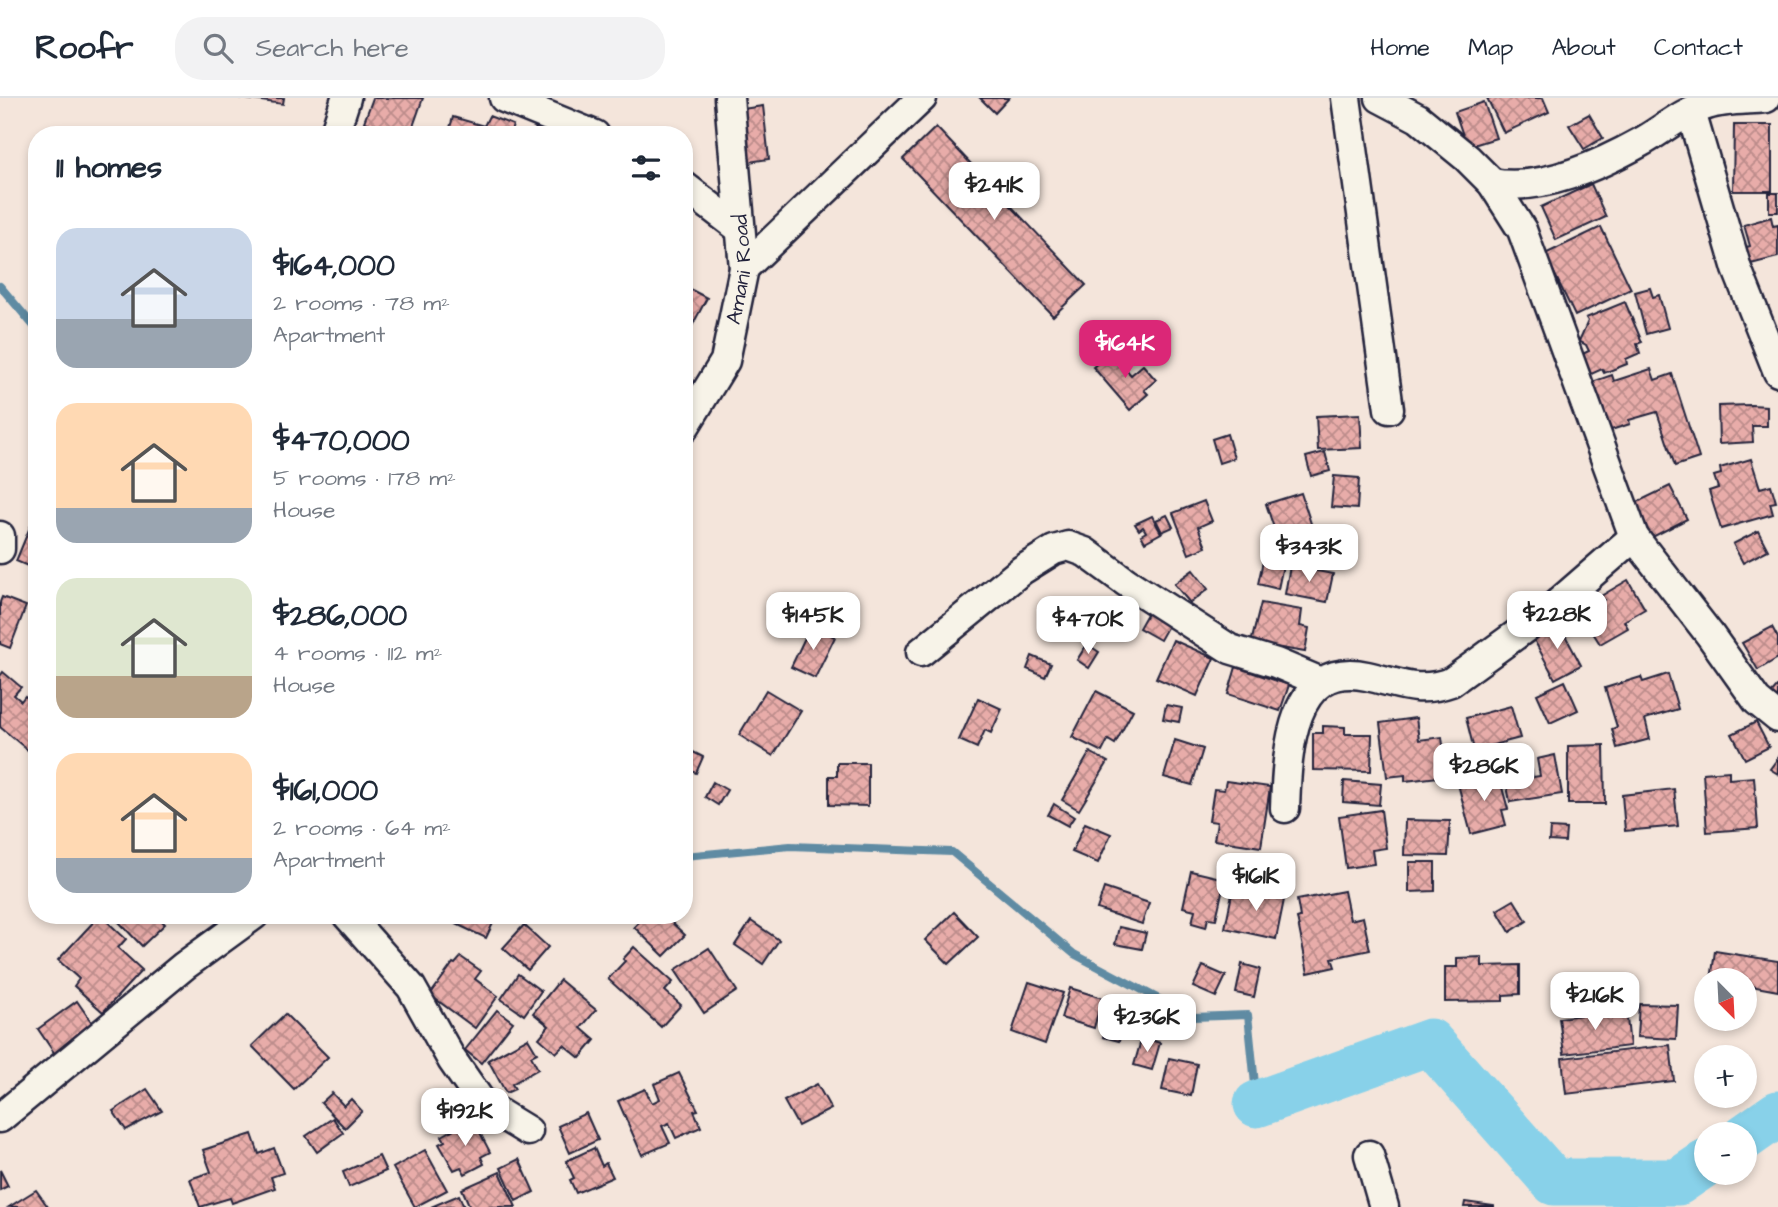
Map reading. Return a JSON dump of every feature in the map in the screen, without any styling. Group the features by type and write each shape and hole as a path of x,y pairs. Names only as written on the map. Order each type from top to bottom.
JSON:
{"street":[{"path":"337,126 346,98"},
{"path":"504,98 573,126"},
{"name":"Amani Road","path":"693,413 725,361 744,268 729,98"},
{"path":"744,268 922,98"},
{"path":"1346,98 1389,409"},
{"path":"1380,98 1418,118 1492,183 1522,230 1634,537 1757,701 1778,718"},
{"path":"1492,183 1510,186 1545,181 1591,166 1642,142 1680,109 1766,98"},
{"path":"1680,109 1737,269 1778,372"},
{"path":"693,193 740,229"},
{"path":"0,536 0,550"},
{"path":"1285,808 1287,760 1293,724 1307,696 1321,682 1340,675 1364,675 1409,687 1432,689 1451,682 1550,610 1634,537"},
{"path":"921,652 1022,570 1054,550 1068,546 1085,552 1126,582 1230,649 1276,663 1321,682"},
{"path":"2,1109 242,924"},
{"path":"355,924 411,987 452,1060 482,1104 528,1130"},
{"path":"1368,1155 1384,1207"}],"building":[{"path":"239,98 284,98 283,104"},
{"path":"373,98 423,98 413,126 376,126 364,122"},
{"path":"980,98 1009,98 995,113"},
{"path":"1487,98 1543,98 1549,112 1504,133"},
{"path":"1484,102 1496,138 1467,147 1455,112"},
{"path":"763,106 769,159 735,164 729,111"},
{"path":"1589,114 1603,138 1584,149 1569,125"},
{"path":"489,116 513,125 513,126 484,126"},
{"path":"453,117 484,126 450,126"},
{"path":"1734,125 1772,125 1772,191 1733,191"},
{"path":"936,127 1086,285 1053,316 903,159"},
{"path":"1591,184 1606,217 1556,240 1541,207"},
{"path":"1769,193 1778,193 1778,212 1769,212"},
{"path":"1771,217 1773,226 1778,225 1778,257 1747,265 1743,248 1750,246 1744,225"},
{"path":"1601,227 1631,289 1575,316 1545,254"},
{"path":"1650,288 1653,297 1659,295 1668,328 1646,334 1635,292"},
{"path":"693,291 707,298 693,324"},
{"path":"1625,302 1642,342 1637,344 1640,353 1626,359 1627,364 1604,373 1602,369 1589,375 1580,355 1589,351 1586,345 1579,341 1588,321 1586,318"},
{"path":"1111,352 1131,375 1143,365 1156,380 1144,390 1148,394 1130,410 1093,367"},
{"path":"1651,369 1655,380 1672,374 1699,458 1675,466 1657,412 1629,420 1630,424 1608,431 1592,382 1612,375 1614,381"},
{"path":"1718,406 1767,406 1767,426 1752,426 1753,442 1719,444"},
{"path":"1360,414 1362,448 1318,450 1316,416"},
{"path":"1227,434 1234,458 1219,463 1212,439"},
{"path":"1325,452 1330,471 1311,476 1306,457"},
{"path":"1751,459 1760,488 1771,485 1776,502 1770,503 1773,514 1721,529 1709,491 1718,488 1714,476 1721,474 1720,468"},
{"path":"1334,476 1359,478 1357,509 1331,507"},
{"path":"1670,486 1687,519 1645,541 1627,507"},
{"path":"1301,493 1317,542 1270,558 1263,535 1275,531 1266,504"},
{"path":"1204,501 1212,521 1198,527 1206,547 1189,554 1173,513"},
{"path":"1167,515 1173,527 1162,532 1156,520"},
{"path":"1152,516 1161,533 1145,542 1141,535 1146,532 1143,527 1139,530 1135,524"},
{"path":"1758,531 1768,550 1743,563 1733,544"},
{"path":"28,532 28,566 16,561"},
{"path":"1263,561 1283,565 1278,589 1258,584"},
{"path":"1290,566 1333,574 1327,602 1285,594"},
{"path":"1193,570 1208,589 1190,603 1174,584"},
{"path":"1628,580 1645,609 1624,621 1628,628 1600,644 1588,625 1582,629 1572,611 1590,601 1593,607 1604,600 1601,596"},
{"path":"2,597 26,606 10,648 0,644"},
{"path":"1261,603 1302,610 1300,626 1309,628 1305,652 1251,643"},
{"path":"1148,612 1169,624 1160,640 1139,628"},
{"path":"1559,624 1581,665 1555,679 1533,638"},
{"path":"811,625 835,637 815,678 791,667"},
{"path":"1772,627 1778,638 1778,658 1758,670 1742,643"},
{"path":"1173,640 1214,658 1197,696 1156,678"},
{"path":"1087,644 1099,652 1089,668 1077,660"},
{"path":"1032,656 1051,664 1045,677 1027,669"},
{"path":"1236,667 1289,685 1280,711 1228,694"},
{"path":"3,672 21,687 14,695 21,701 25,696 28,698 28,750 0,727 0,676"},
{"path":"1668,674 1678,709 1645,719 1650,739 1617,748 1612,729 1617,727 1605,688 1641,677 1643,682"},
{"path":"1565,681 1578,710 1550,723 1537,694"},
{"path":"1778,686 1778,703 1770,695"},
{"path":"766,690 801,711 773,756 739,735"},
{"path":"1096,691 1133,710 1115,744 1108,740 1102,752 1072,737"},
{"path":"978,698 1002,709 991,733 985,730 977,748 959,740"},
{"path":"1166,705 1182,708 1179,722 1163,719"},
{"path":"1511,706 1520,738 1474,750 1466,718"},
{"path":"1416,718 1419,740 1442,737 1447,776 1405,781 1405,775 1387,777 1380,723"},
{"path":"1756,722 1769,747 1745,759 1732,734"},
{"path":"1323,726 1345,727 1345,734 1372,734 1371,771 1313,770 1313,733 1323,733"},
{"path":"1175,740 1203,749 1192,785 1164,777"},
{"path":"1604,745 1605,804 1568,804 1568,746"},
{"path":"693,752 703,757 696,773 693,772"},
{"path":"1090,752 1108,762 1079,810 1062,800"},
{"path":"1555,755 1562,794 1510,802 1505,775 1532,770 1533,777 1540,776 1537,759"},
{"path":"1778,758 1778,774 1770,769"},
{"path":"837,763 868,763 868,806 829,805 829,776 837,776"},
{"path":"1729,771 1729,779 1754,777 1758,828 1707,832 1703,773"},
{"path":"1498,773 1508,809 1502,810 1506,825 1471,834 1458,784"},
{"path":"1226,781 1270,787 1261,847 1214,840 1217,822 1209,821 1214,789 1224,790"},
{"path":"1344,781 1381,784 1379,805 1343,802"},
{"path":"713,782 727,790 718,805 705,797"},
{"path":"1674,789 1678,826 1625,831 1622,795"},
{"path":"1054,804 1074,817 1068,826 1048,815"},
{"path":"1381,810 1386,848 1372,850 1374,864 1346,868 1339,816"},
{"path":"1405,820 1450,821 1448,856 1404,855"},
{"path":"1085,823 1111,834 1098,863 1072,852"},
{"path":"1550,828 1566,829 1565,842 1549,841"},
{"path":"1409,862 1435,862 1435,891 1409,892"},
{"path":"1191,871 1225,879 1216,919 1208,918 1206,927 1192,923 1195,910 1183,907"},
{"path":"1104,888 1149,903 1142,924 1097,909"},
{"path":"1233,889 1257,894 1259,889 1285,895 1276,939 1225,928"},
{"path":"1344,891 1350,920 1363,917 1370,950 1332,958 1335,967 1308,973 1297,918 1300,917 1297,900"},
{"path":"1514,900 1527,921 1510,932 1497,910"},
{"path":"954,912 978,937 949,964 925,940"},
{"path":"751,921 779,940 763,964 735,945"},
{"path":"92,924 110,924 126,939 118,948 142,970 103,1012 74,986 79,979 58,960"},
{"path":"121,924 165,924 142,946"},
{"path":"456,924 493,924 486,938"},
{"path":"637,924 673,924 685,935 664,956 634,927"},
{"path":"524,925 548,947 528,970 503,948"},
{"path":"1119,927 1146,933 1142,949 1115,944"},
{"path":"634,947 673,982 665,991 681,1005 661,1027 608,979"},
{"path":"709,948 737,991 704,1013 675,970"},
{"path":"1715,951 1778,961 1778,991 1757,987 1757,968 1713,968"},
{"path":"461,957 481,971 475,979 498,996 475,1028 430,995 453,963"},
{"path":"1482,957 1482,966 1520,965 1520,994 1503,995 1503,1001 1445,1002 1445,967 1457,967 1457,958"},
{"path":"1242,964 1260,969 1254,997 1236,993"},
{"path":"1203,966 1226,976 1216,997 1193,987"},
{"path":"518,974 541,991 524,1015 501,999"},
{"path":"560,980 596,1010 581,1028 595,1040 580,1058 564,1045 556,1053 539,1038 549,1026 533,1013"},
{"path":"1029,982 1063,993 1045,1044 1012,1032"},
{"path":"1070,988 1102,998 1094,1028 1061,1018"},
{"path":"77,1001 97,1030 57,1057 38,1029"},
{"path":"1639,1004 1678,1005 1676,1039 1637,1037"},
{"path":"1626,1009 1630,1046 1564,1054 1559,1018"},
{"path":"497,1010 513,1022 481,1063 465,1050"},
{"path":"1109,1012 1126,1016 1119,1041 1103,1037"},
{"path":"285,1014 328,1057 294,1089 252,1046"},
{"path":"1142,1037 1160,1043 1152,1070 1134,1065"},
{"path":"528,1038 537,1053 531,1056 538,1069 512,1084 515,1089 506,1093 488,1060"},
{"path":"1670,1045 1674,1081 1566,1094 1562,1058"},
{"path":"1169,1058 1197,1064 1191,1096 1162,1090"},
{"path":"679,1073 698,1110 694,1111 701,1127 676,1138 669,1123 662,1126 670,1143 642,1155 618,1101 645,1089 652,1103 660,1099 654,1084"},
{"path":"817,1084 831,1109 798,1126 784,1101"},
{"path":"147,1089 162,1111 126,1130 113,1111"},
{"path":"332,1093 344,1106 351,1099 362,1111 345,1128 321,1103"},
{"path":"586,1113 598,1140 570,1153 558,1126"},
{"path":"333,1118 343,1133 317,1152 306,1136"},
{"path":"461,1125 465,1131 476,1125 490,1152 481,1157 484,1164 465,1174 461,1167 454,1170 439,1144 445,1141 442,1136"},
{"path":"252,1134 259,1154 274,1148 283,1173 271,1177 275,1188 232,1203 230,1198 200,1207 190,1179 211,1172 203,1150"},
{"path":"594,1148 602,1166 606,1163 613,1177 576,1193 570,1180 574,1178 566,1161"},
{"path":"425,1150 447,1190 415,1207 393,1168"},
{"path":"379,1156 386,1171 349,1187 343,1172"},
{"path":"519,1159 534,1192 516,1201 501,1168"},
{"path":"0,1170 8,1186 0,1190"},
{"path":"500,1172 516,1207 470,1207 462,1189"},
{"path":"36,1190 48,1207 9,1207"},
{"path":"459,1195 464,1207 431,1207"},
{"path":"1465,1202 1494,1206 1494,1207 1464,1207"}],"waterway":[{"path":"0,286 28,319"},
{"path":"693,855 790,846 952,852 1074,954 1193,1017 1248,1015 1257,1104"},
{"path":"1257,1104 1430,1042 1554,1182 1678,1182 1694,1171"},
{"path":"1757,1129 1778,1114"}]}
